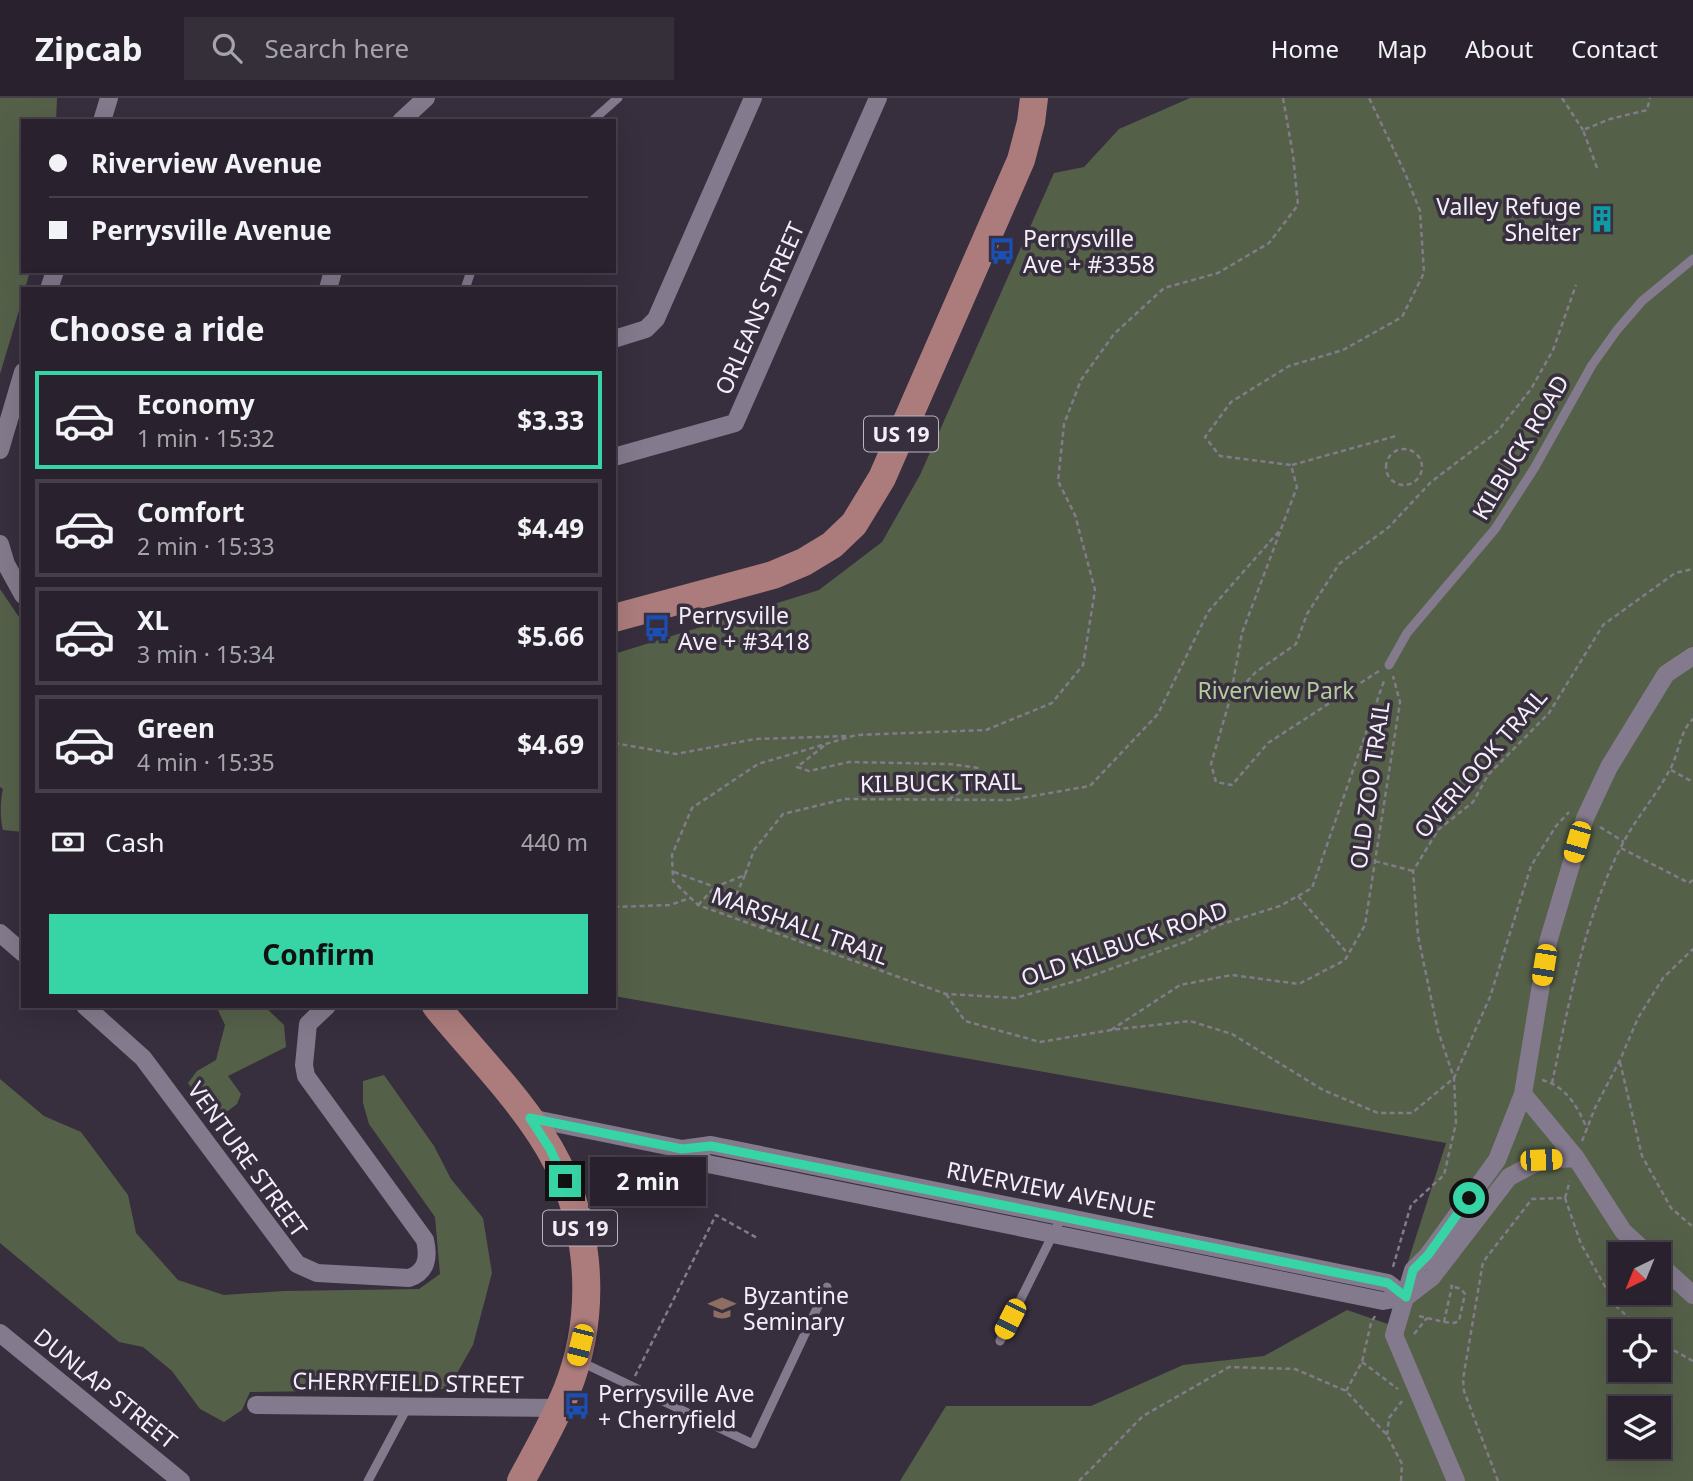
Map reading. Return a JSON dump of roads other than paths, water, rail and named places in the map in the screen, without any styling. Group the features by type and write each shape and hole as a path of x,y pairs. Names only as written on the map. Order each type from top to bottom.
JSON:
{"main road":[{"name":"US 19","path":"616,617 789,569 832,545 854,524 881,478 1021,160 1034,98"},
{"name":"US 19","path":"438,1008 530,1118 550,1149 565,1181 582,1240 586,1303 577,1359 559,1408 521,1481"}],"street":[{"path":"103,119 109,98"},
{"path":"403,119 426,98"},
{"path":"616,338 646,329 656,319 753,98"},
{"name":"ORLEANS STREET","path":"616,456 734,423 878,98"},
{"path":"0,450 21,379"},
{"path":"0,544 6,564 21,592"},
{"path":"1455,1481 1394,1335 1413,1270 1428,1255 1497,1160 1524,1088 1548,942 1579,812 1666,674 1693,656"},
{"path":"0,933 21,951"},
{"name":"VENTURE STREET","path":"87,1008 143,1058 297,1264 317,1273 409,1278 425,1266 425,1240 304,1071 308,1024 325,1008"},
{"path":"1524,1088 1574,1166 1623,1231 1634,1242"},
{"name":"RIVERVIEW AVENUE","path":"530,1118 682,1149 711,1146 1388,1283 1404,1304"},
{"name":"RIVERVIEW AVENUE","path":"682,1149 708,1164 1404,1304"},
{"name":"RIVERVIEW AVENUE","path":"1404,1304 1426,1281 1509,1177 1541,1160 1574,1166"},
{"path":"1671,1275 1693,1295"},
{"name":"DUNLAP STREET","path":"0,1333 181,1481"},
{"name":"CHERRYFIELD STREET","path":"256,1405 559,1408"}],"lane":[{"path":"594,119 618,98"},
{"name":"KILBUCK ROAD","path":"1389,665 1407,633 1496,529 1535,467 1592,365 1617,330 1642,301 1693,259"},
{"path":"1000,1341 1062,1216"},
{"path":"577,1359 753,1444 827,1287"},
{"path":"368,1481 408,1406"}],"place":[{"name":"Valley Refuge Shelter","path":"1602,219"},
{"name":"Perrysville Ave + #3358","path":"1002,251"},
{"name":"Perrysville Ave + #3418","path":"657,628"},
{"name":"Byzantine Seminary","path":"722,1308"},
{"name":"Perrysville Ave + Cherryfield","path":"577,1406"}],"park label":[{"name":"Riverview Park","path":"1276,690"}]}
